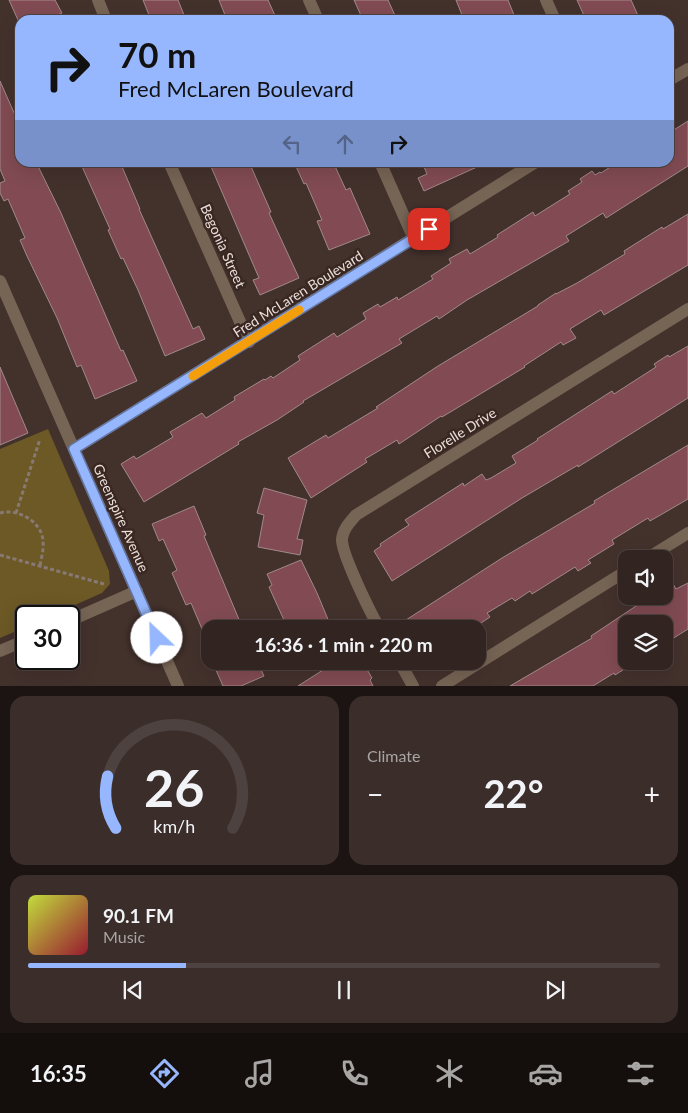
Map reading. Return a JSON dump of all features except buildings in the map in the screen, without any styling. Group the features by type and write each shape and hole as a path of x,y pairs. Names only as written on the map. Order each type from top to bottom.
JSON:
{"street":[{"path":"98,0 104,15"},
{"path":"309,0 316,15"},
{"path":"546,0 553,15"},
{"path":"674,77 688,68"},
{"name":"Begonia Street","path":"172,167 249,342"},
{"path":"382,167 414,239"},
{"name":"Fred McLaren Boulevard","path":"74,449 528,167"},
{"name":"Greenspire Avenue","path":"0,280 178,686"},
{"name":"Florelle Drive","path":"374,620 344,552 342,539 346,526 356,515 688,309"},
{"path":"661,550 688,533"},
{"path":"442,686 618,576"},
{"path":"80,616 137,591"},
{"path":"0,651 15,645"},
{"path":"404,670 413,686"}],"path":[{"path":"16,513 40,439"},
{"path":"0,513 8,511 22,515 39,527 44,541 40,566"},
{"path":"0,555 104,584"}],"shaded area":[{"path":"48,429 109,571 110,584 102,593 75,605 15,605 15,632 0,638 0,449"}],"slow traffic":[{"path":"193,376 299,310"}],"route":[{"path":"157,638 74,449 429,229"}]}
